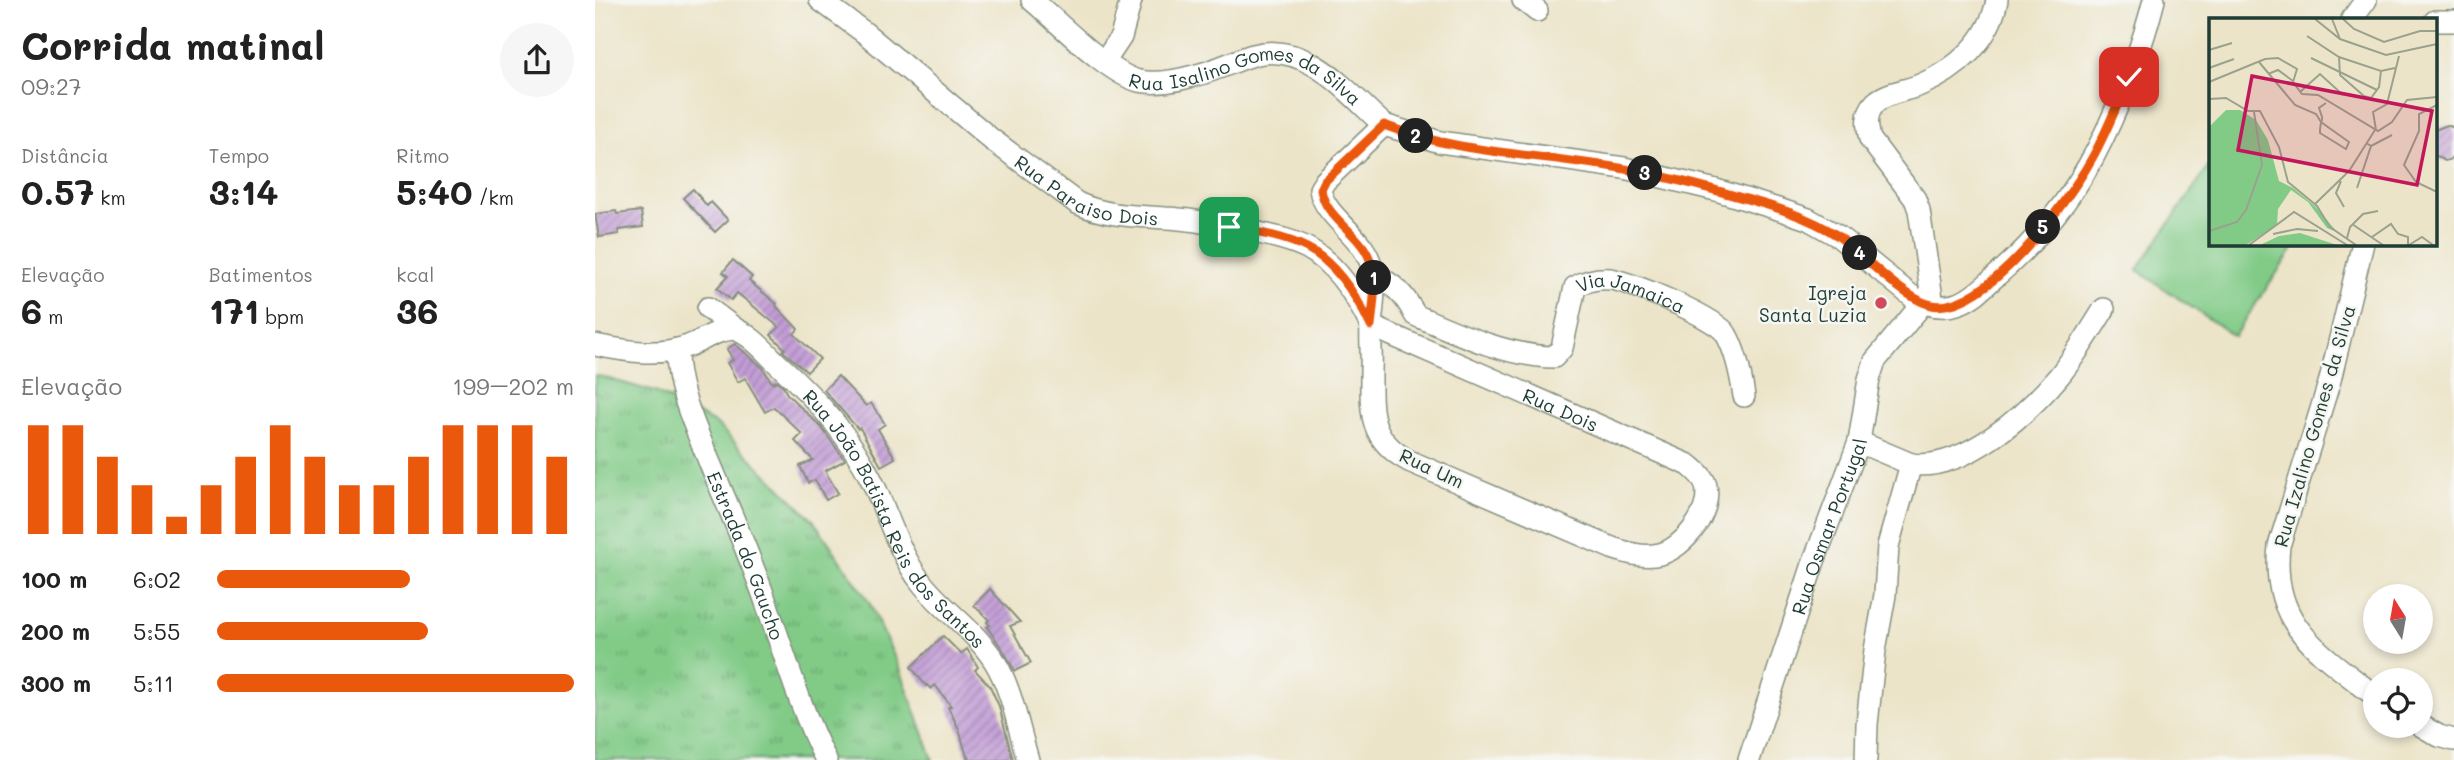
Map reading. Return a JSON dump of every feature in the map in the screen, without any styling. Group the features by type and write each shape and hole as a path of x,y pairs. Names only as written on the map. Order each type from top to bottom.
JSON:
{"street":[{"name":"Rua Paraiso Dois","path":"820,0 865,33 991,139 1077,203 1123,216 1189,220 1299,244 1315,253 1338,274 1361,306 1371,326"},
{"name":"Rua Isalino Gomes da Silva","path":"1032,0 1128,77 1151,82 1200,74 1253,55 1287,53 1320,69 1384,125 1440,142 1624,168 1760,203 1825,228 1902,289 1928,304"},
{"path":"1105,61 1121,37 1132,0"},
{"path":"1997,0 1990,25 1966,55 1920,85 1878,100 1869,113 1870,139 1906,186 1919,210 1928,304 1942,306 1960,303 1981,290 2006,268 2066,201 2101,141 2129,77 2154,0"},
{"name":"Rua Um","path":"1384,125 1325,181 1321,189 1324,202 1366,251 1374,275 1371,414 1381,437 1399,455 1623,552 1652,555 1668,551 1686,538 1696,525"},
{"name":"Rua Izalino Gomes da Silva","path":"2363,686 2327,658 2292,621 2280,593 2277,565 2279,546 2330,380 2364,245"},
{"name":"Via Jamaica","path":"1374,275 1393,284 1409,302 1415,315 1496,347 1535,357 1554,357 1562,348 1575,287 1589,279 1629,283 1700,315 1726,332 1742,378 1744,396"},
{"name":"Rua Osmar Portugal","path":"1749,760 1814,561 1859,442 1869,379 1875,361 1928,304"},
{"name":"Rua João Batista Reis dos Santos","path":"708,308 752,340 808,392 856,454 899,543 922,583 994,659 1000,670 1028,760"},
{"path":"1859,442 1911,464 1932,465 1954,458 1995,434 2043,394 2060,375 2104,309"},
{"name":"Rua Dois","path":"1371,326 1689,465 1699,474 1706,488 1706,499 1696,525"},
{"path":"595,345 640,352 677,349 719,331 737,330"},
{"name":"Estrada do Gaucho","path":"677,349 676,365 698,434 755,572 798,697 825,760"},
{"path":"1866,760 1868,711 1885,594 1888,546 1911,464"},
{"path":"2433,733 2454,740"}],"green space":[{"path":"2209,166 2209,245 2296,245 2234,336 2137,270"},
{"path":"595,375 655,392 715,423 814,521 869,602 900,669 933,760 595,760"}],"building":[{"path":"2447,125 2454,128 2454,158 2445,161 2437,156 2437,129"},
{"path":"693,189 707,206 711,202 728,220 715,232 683,198"},
{"path":"616,211 617,214 641,211 643,227 619,230 619,234 599,237 595,214"},
{"path":"733,260 752,277 749,281 777,304 798,329 794,334 820,359 807,372 783,351 785,349 771,335 779,327 737,293 731,300 717,288 728,276 723,272"},
{"path":"735,344 763,368 772,383 777,381 783,386 787,394 821,427 845,460 825,471 838,493 826,500 815,480 808,483 800,466 813,460 795,441 802,434 774,407 765,412 745,378 738,382 727,363 733,360 727,349"},
{"path":"838,376 866,406 871,403 885,424 878,429 895,458 881,466 860,428 858,429 824,390"},
{"path":"990,589 1020,622 1010,626 1031,663 1015,671 987,627 990,625 987,622 989,620 974,605"},
{"path":"943,636 961,654 967,649 978,667 975,670 990,686 999,706 1013,760 970,760 948,707 951,706 935,685 931,689 926,686 911,667"}],"place":[{"name":"Igreja Santa Luzia","path":"1881,303"}],"route":[{"path":"1229,227 1276,237 1306,247 1315,253 1338,274 1361,306 1371,326 1374,275 1370,258 1359,241 1324,202 1321,189 1325,181 1384,125 1440,142 1624,168 1716,190 1781,210 1808,219 1838,236 1914,298 1933,305 1951,305 1968,299 2006,268 2066,201 2101,141 2129,77"}]}
